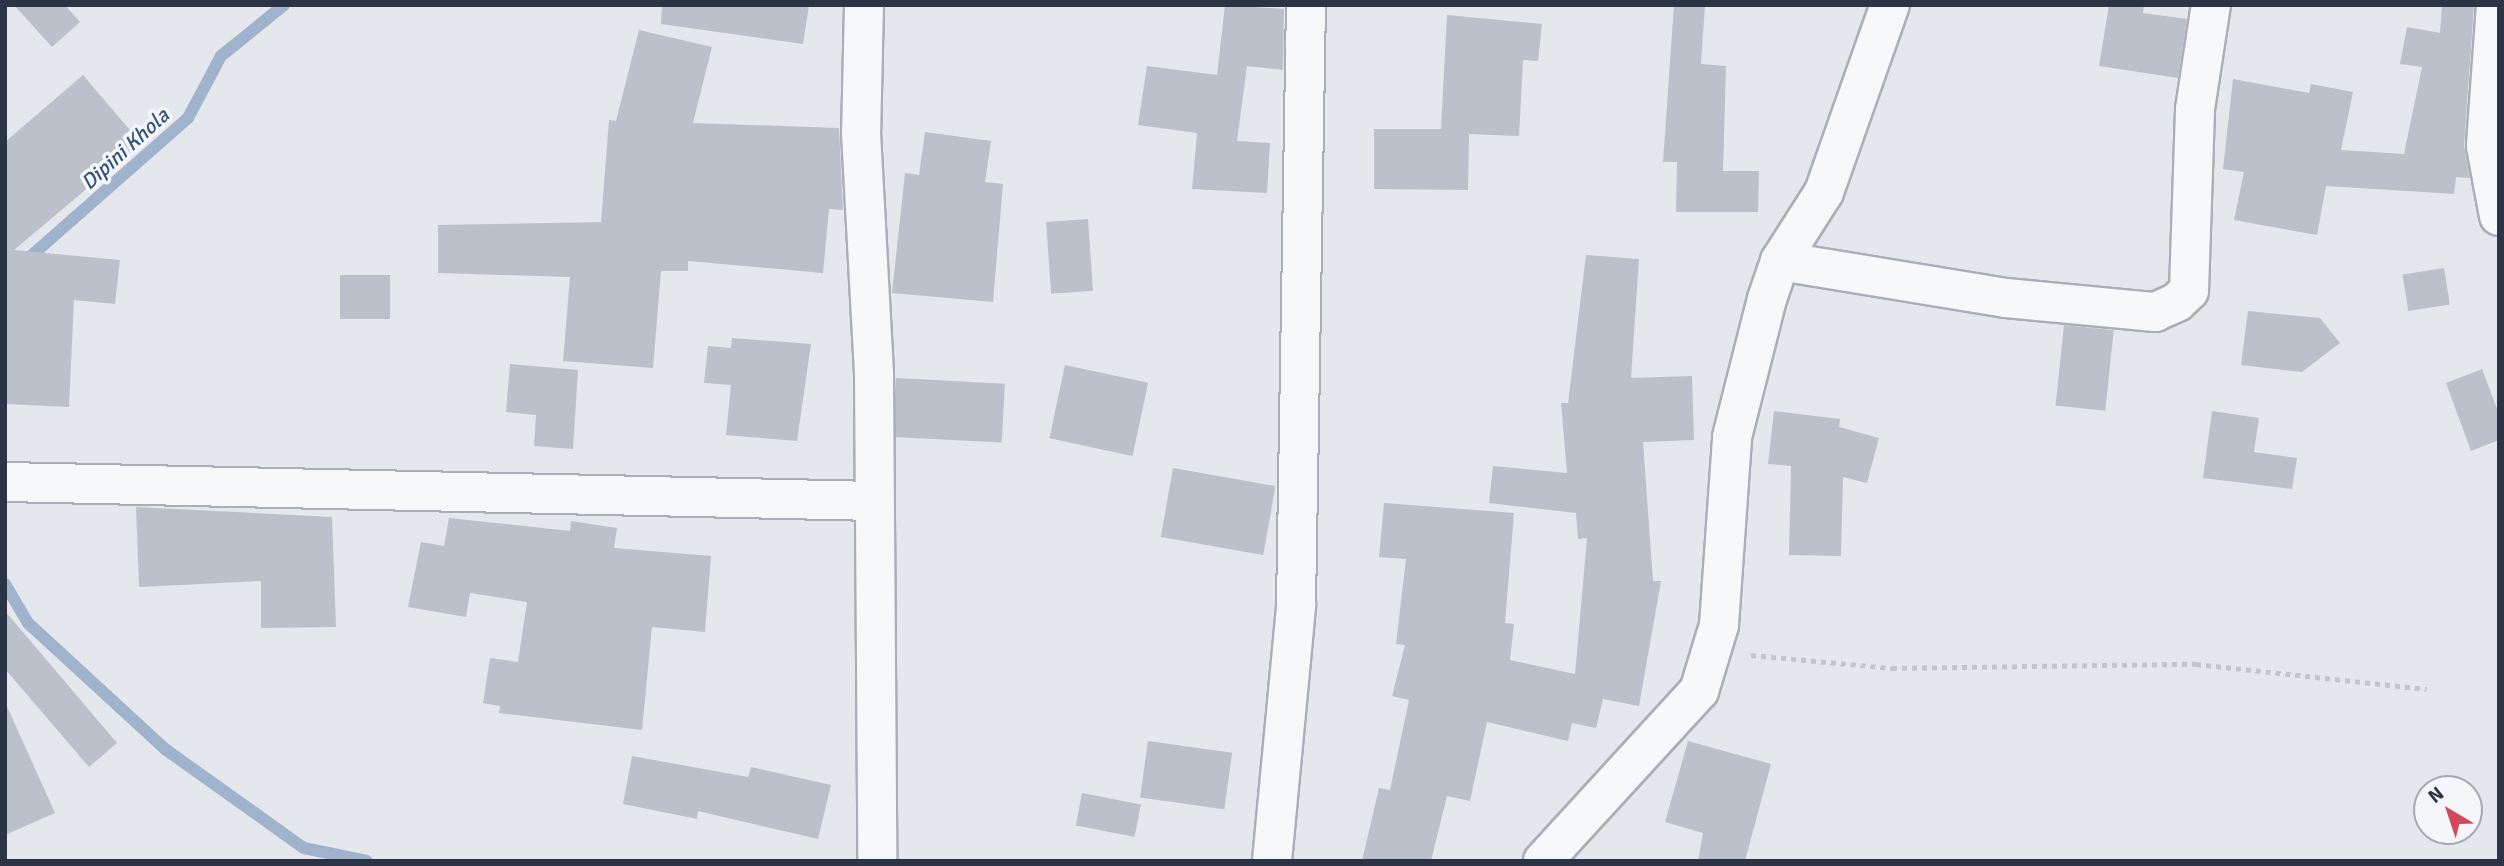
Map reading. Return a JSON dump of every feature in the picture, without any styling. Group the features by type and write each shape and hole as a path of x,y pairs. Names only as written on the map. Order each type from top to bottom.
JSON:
{"street":[{"path":"863,5 861,133 874,374 877,861"},
{"path":"1272,861 1296,605 1306,5"},
{"path":"1543,861 1699,691 1719,625 1732,437 1780,261 1824,192 1890,5"},
{"path":"1780,261 2006,298 2155,312 2176,302 2189,291 2195,109 2211,5"},
{"path":"2496,5 2486,146 2499,216"},
{"path":"5,482 874,501"}],"path":[{"path":"1712,651 1892,668 2196,664 2427,689"}],"building":[{"path":"14,5 65,5 80,22 52,47"},
{"path":"662,5 809,5 803,44 661,24"},
{"path":"1225,5 1284,9 1283,70 1247,66 1237,141 1270,143 1267,193 1192,189 1197,133 1138,125 1147,66 1217,75"},
{"path":"1674,5 1705,5 1701,64 1726,66 1723,171 1759,171 1758,212 1676,212 1677,162 1663,162"},
{"path":"2109,5 2144,5 2143,13 2187,19 2178,78 2099,66"},
{"path":"2442,5 2474,5 2464,146 2470,178 2456,177 2454,194 2326,186 2317,235 2234,220 2244,172 2223,169 2233,79 2309,93 2311,84 2353,92 2341,150 2404,154 2422,67 2400,64 2407,27 2440,33"},
{"path":"1447,15 1542,24 1538,61 1523,60 1519,136 1469,134 1468,190 1374,189 1374,129 1441,129"},
{"path":"639,30 712,47 693,123 839,128 843,210 829,209 823,273 688,261 688,271 661,271 653,368 563,361 570,277 438,273 438,225 601,222 609,120 616,121"},
{"path":"83,75 141,143 14,250 120,260 115,304 74,300 69,407 5,404 5,142"},
{"path":"925,132 991,141 985,182 1003,184 993,302 892,293 905,173 919,175"},
{"path":"1088,219 1093,291 1051,294 1046,222"},
{"path":"1586,255 1639,259 1631,378 1692,376 1694,440 1643,442 1653,581 1661,581 1639,706 1603,699 1596,728 1572,723 1568,741 1487,722 1470,801 1447,796 1431,861 1362,861 1379,788 1390,790 1409,700 1392,696 1405,645 1396,644 1406,559 1379,557 1384,503 1514,513 1505,623 1514,624 1510,660 1575,674 1587,538 1578,539 1576,513 1489,503 1493,466 1567,473 1561,403 1568,403"},
{"path":"2444,268 2450,305 2408,311 2403,275"},
{"path":"340,275 390,275 390,319 340,319"},
{"path":"2248,311 2320,318 2340,343 2302,372 2241,365"},
{"path":"2064,325 2114,330 2105,411 2056,406"},
{"path":"732,338 811,344 797,441 726,435 731,385 704,383 708,346 731,348"},
{"path":"510,364 578,370 573,449 534,446 536,415 506,412"},
{"path":"1065,365 1148,383 1133,456 1049,438"},
{"path":"2482,369 2499,414 2499,440 2471,451 2446,383"},
{"path":"896,378 1005,384 1002,443 893,437"},
{"path":"1774,411 1840,419 1839,427 1879,438 1867,483 1843,477 1841,556 1789,555 1791,466 1768,464"},
{"path":"2212,411 2259,418 2254,452 2297,458 2292,489 2203,478"},
{"path":"1173,468 1275,486 1263,555 1161,537"},
{"path":"136,507 332,517 336,627 261,628 261,581 139,587"},
{"path":"449,518 570,531 571,521 617,528 614,548 711,556 705,632 652,627 642,730 499,713 500,706 483,703 490,658 518,662 527,602 470,593 466,617 408,607 421,542 444,546"},
{"path":"5,611 117,743 89,767 5,669"},
{"path":"5,702 55,813 5,835"},
{"path":"1148,741 1232,753 1224,809 1140,797"},
{"path":"1688,741 1771,764 1745,861 1698,861 1703,833 1665,822"},
{"path":"632,756 748,777 751,767 831,785 818,839 698,811 697,819 623,804"},
{"path":"1082,793 1141,804 1135,837 1076,825"}],"waterway":[{"name":"Dipini Khola","path":"23,263 188,118 221,56 284,5"},
{"path":"5,584 28,623 165,749 304,848 367,861"}]}
